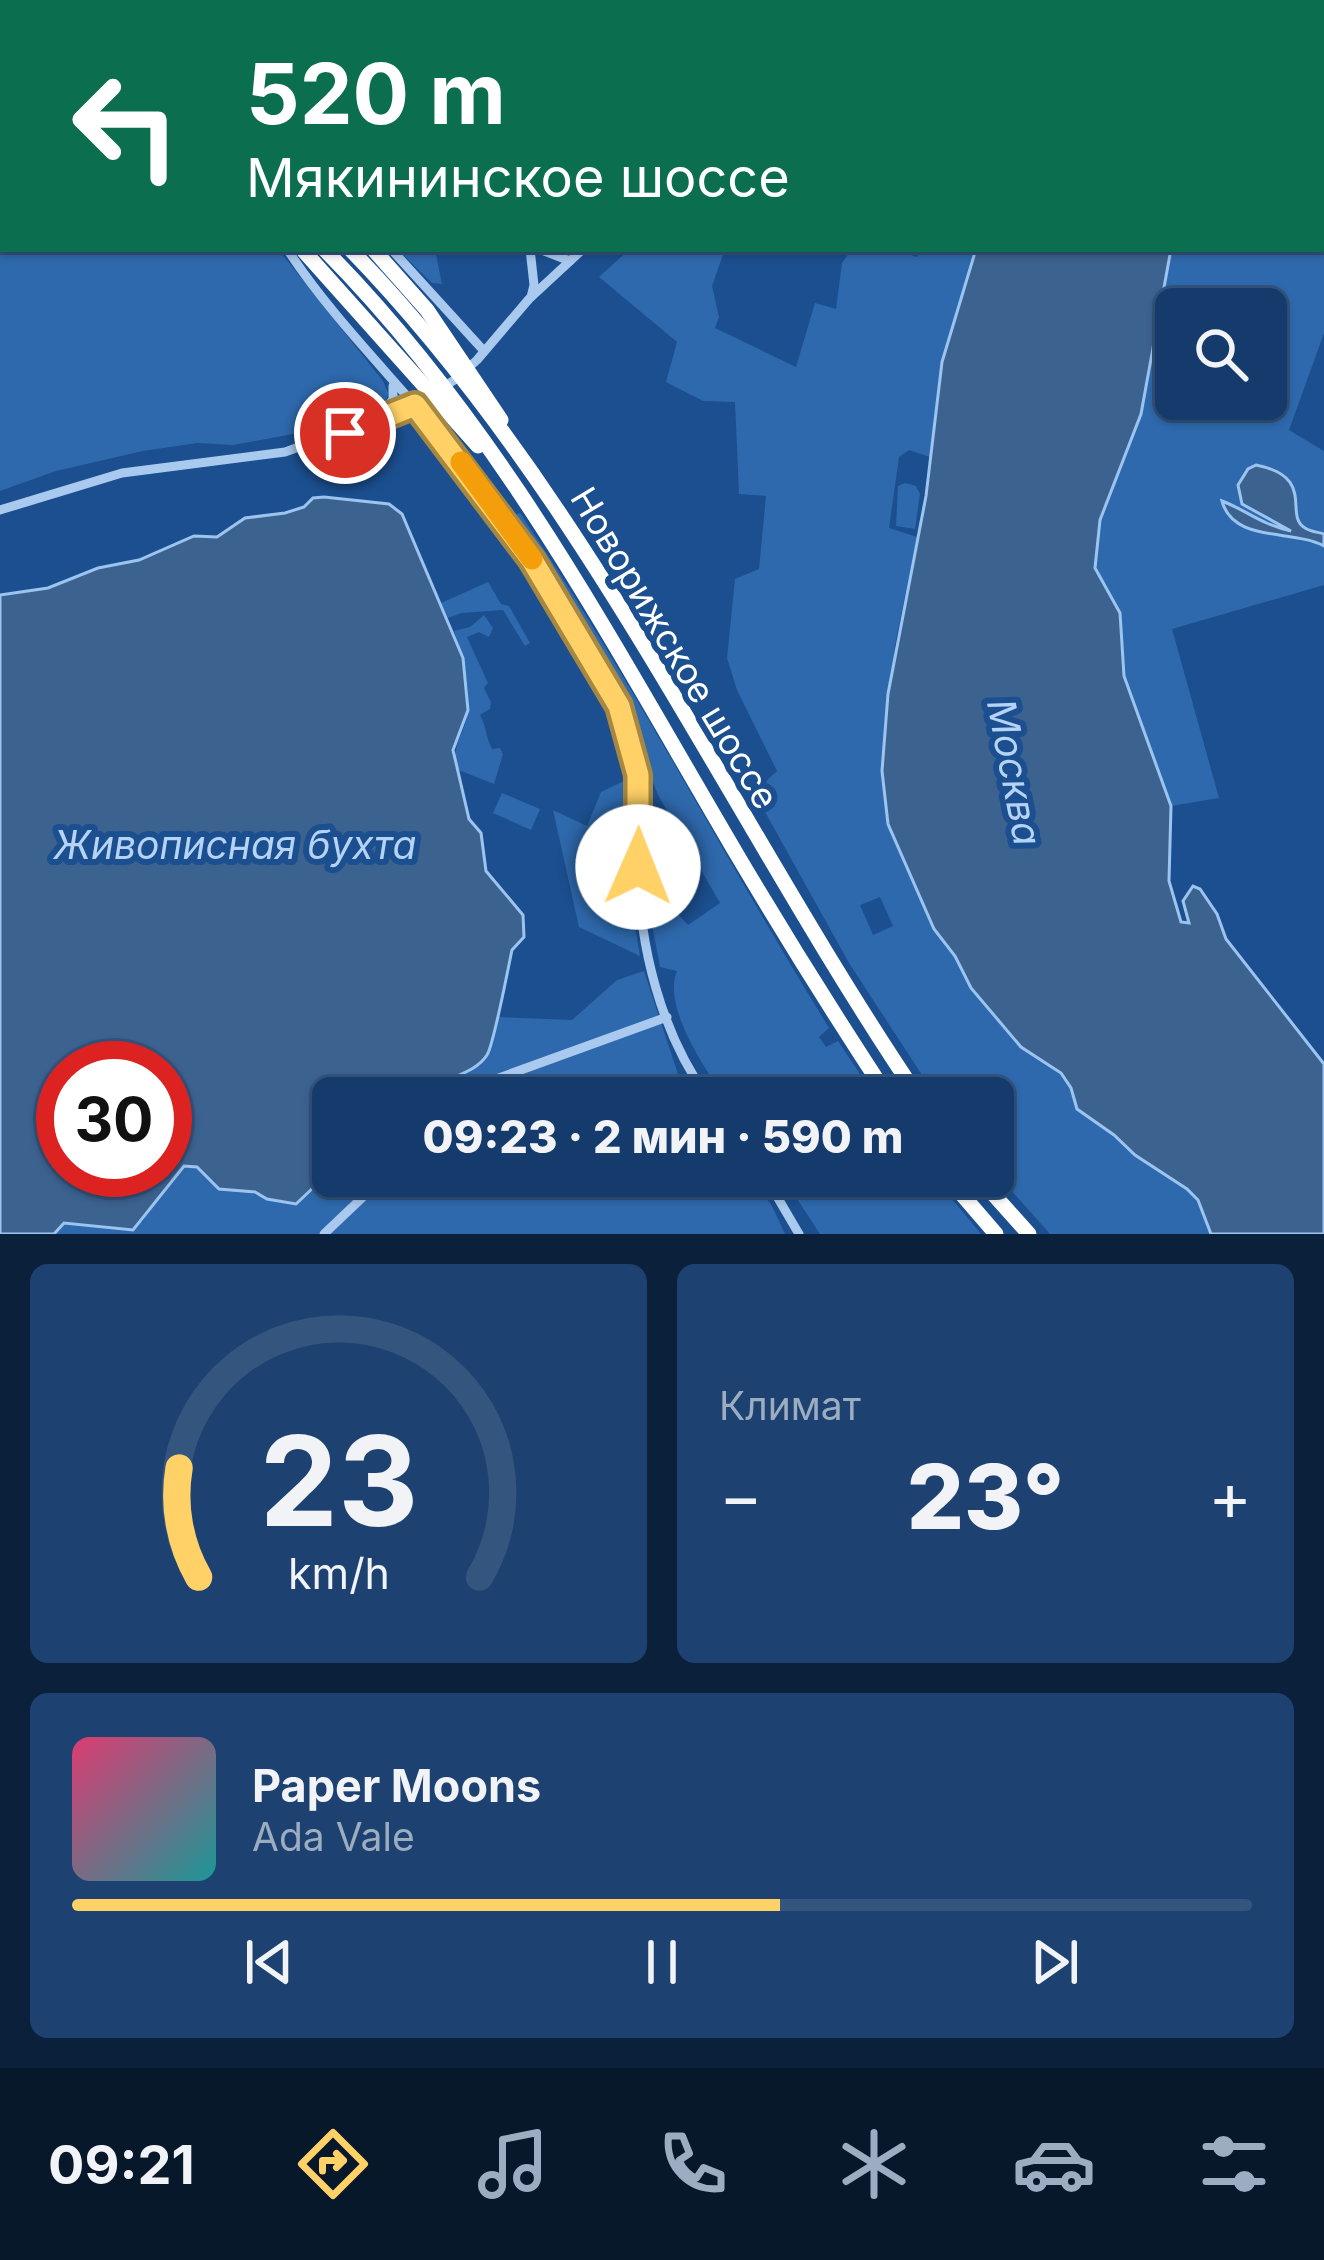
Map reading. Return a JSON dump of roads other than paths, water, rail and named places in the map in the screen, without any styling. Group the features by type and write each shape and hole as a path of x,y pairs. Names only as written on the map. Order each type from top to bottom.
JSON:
{"highway":[{"path":"305,252 416,369"},
{"name":"Новорижское шоссе","path":"325,252 416,369 468,405"},
{"name":"Новорижское шоссе","path":"353,252 448,351 468,405 876,1077"},
{"path":"376,252 405,284 448,351"},
{"path":"468,405 529,470"},
{"path":"468,405 514,482"},
{"name":"Новорижское шоссе","path":"489,433 529,470 616,601 771,864 907,1077"},
{"path":"964,1197 996,1234"},
{"path":"996,1197 1029,1234"}],"street":[{"path":"288,252 415,405 532,560 619,706 638,775 642,916 667,1017 695,1077"},
{"path":"394,252 484,351"},
{"path":"530,299 535,252"},
{"path":"544,252 569,261"},
{"path":"0,510 122,473 285,452 415,405 456,380 580,252"},
{"path":"533,272 546,283"},
{"path":"376,421 393,399 391,380"},
{"path":"502,1077 667,1017"},
{"path":"324,1234 364,1197"},
{"path":"777,1197 799,1234"}],"water":[{"name":"Москва","path":"975,252 1170,252 1164,288 1155,288 1155,337 1141,414 1100,520 1095,568 1120,613 1124,676 1171,806 1169,881 1181,922 1189,923 1183,901 1193,886 1200,889 1226,939 1324,1064 1324,1234 1211,1234 1198,1200 1187,1189 1077,1109 1061,1073 1021,1047 971,988 934,929 888,824 882,771 888,694 926,496 942,362"},
{"path":"1256,465 1286,478 1293,487 1299,522 1324,534 1324,546 1251,529 1228,514 1222,501 1291,531 1242,504 1238,485"},
{"name":"Живописная бухта","path":"324,497 389,504 402,514 463,658 468,710 453,750 469,819 481,833 486,871 523,915 524,937 512,950 487,1055 454,1077 312,1077 312,1189 296,1204 255,1192 219,1189 192,1167 192,1041 36,1041 36,1197 159,1197 133,1230 64,1223 54,1234 0,1234 0,595 48,588 98,568 139,560 194,536 217,537 245,518 304,507 313,498"}]}
